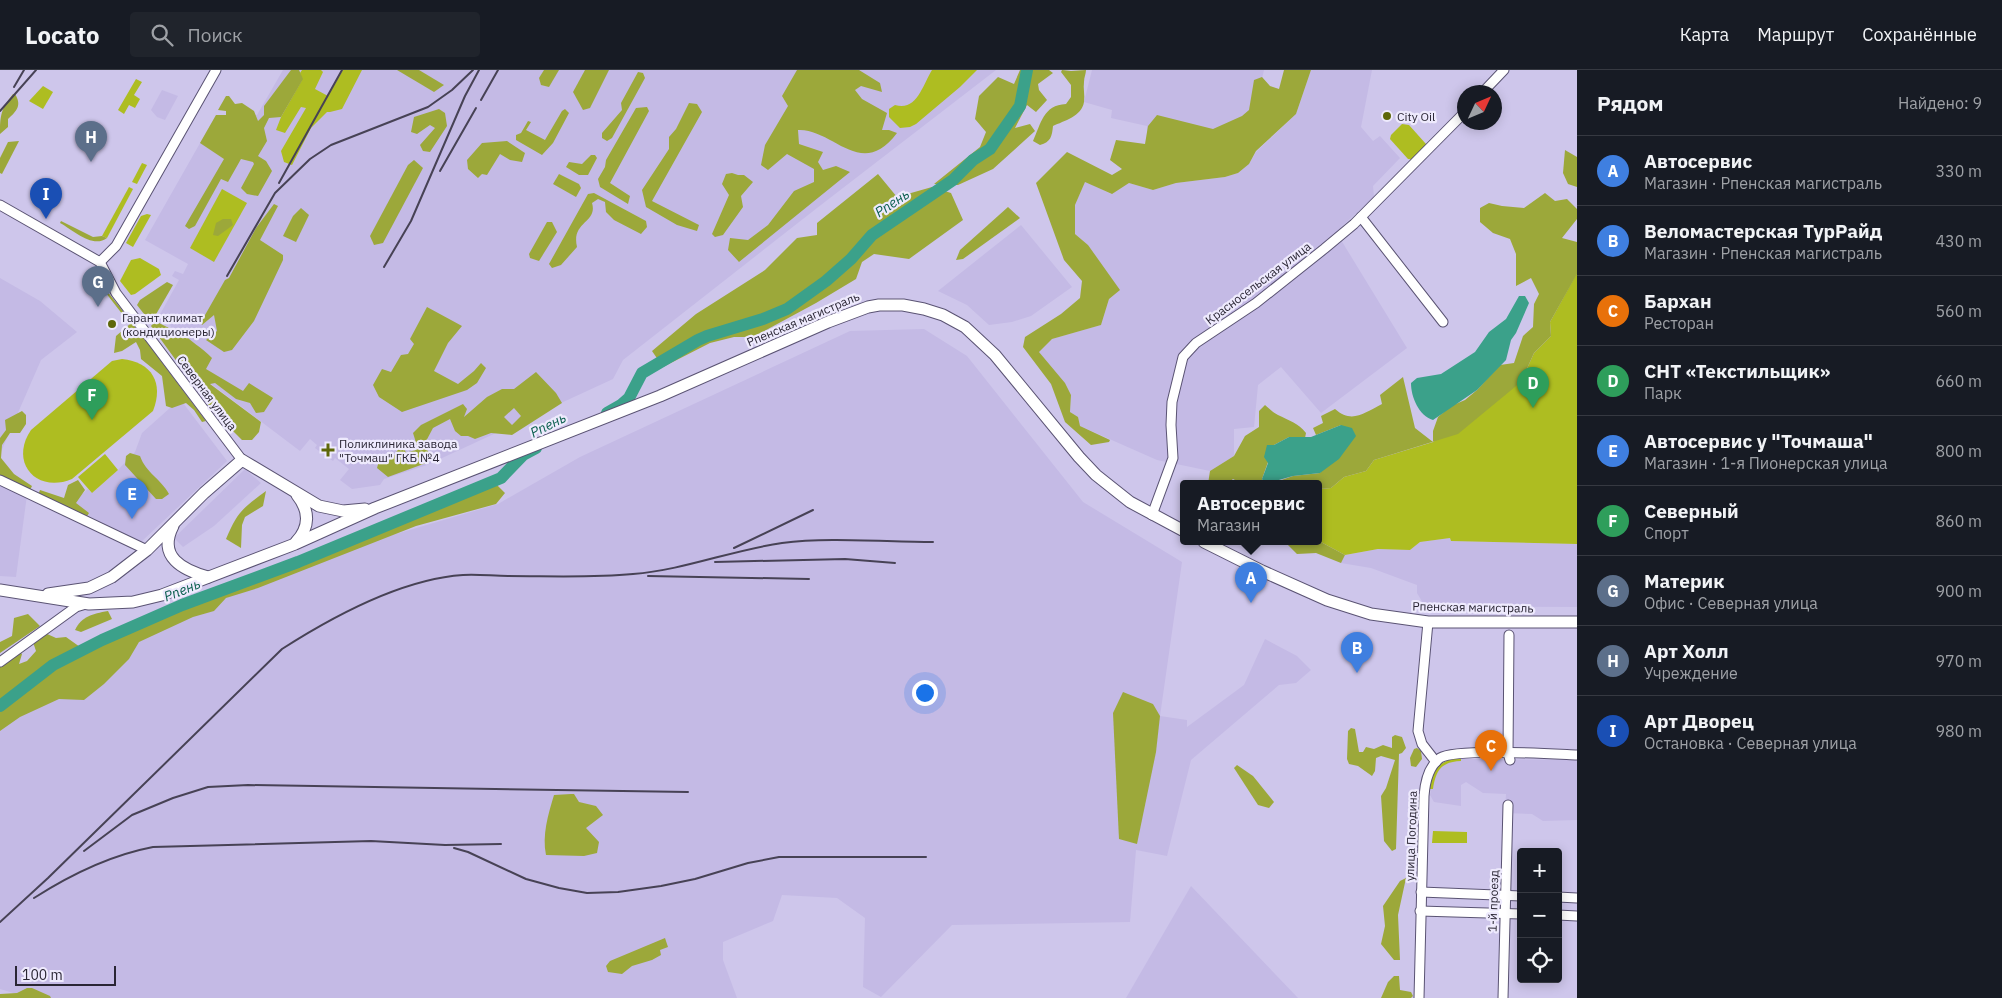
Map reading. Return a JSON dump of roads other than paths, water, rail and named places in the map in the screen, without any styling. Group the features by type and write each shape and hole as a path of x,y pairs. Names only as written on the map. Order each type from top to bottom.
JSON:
{"main road":[{"name":"Рпенская магистраль","path":"0,590 89,604 133,602 162,595 295,544 375,508 660,396 828,322 868,307 903,305 944,315 965,327 1014,376 1079,457 1096,475 1130,502 1180,529"},
{"name":"Рпенская магистраль","path":"38,595 73,591 103,583 147,550 204,493 242,460 319,506 343,511 375,508"},
{"name":"Рпенская магистраль","path":"295,493 306,509 308,518 306,528 295,544"},
{"name":"Рпенская магистраль","path":"178,518 171,528 169,537 171,554 181,567 208,577"},
{"name":"Рпенская магистраль","path":"1210,545 1327,600 1371,614 1428,622 1577,622"}],"street":[{"path":"0,205 100,262 116,246 216,70"},
{"path":"1490,85 1504,70"},
{"name":"Красносельская улица","path":"1152,515 1173,458 1172,402 1184,357 1188,350 1196,342 1256,303 1324,249 1361,216 1457,120"},
{"path":"1361,216 1443,322"},
{"name":"Северная улица","path":"100,262 116,293 242,460"},
{"path":"0,480 147,550"},
{"path":"64,616 66,601"},
{"path":"0,662 76,607 89,604"},
{"path":"1428,622 1418,731 1422,744 1436,762 1441,757 1450,755 1509,757 1577,754"},
{"path":"1509,635 1509,757"},
{"name":"улица Погодина","path":"1419,998 1424,787 1431,768 1436,762"},
{"name":"1-й проезд","path":"1502,998 1508,805"},
{"path":"1421,892 1517,896"},
{"path":"1562,897 1577,898"},
{"path":"1420,911 1517,914"},
{"path":"1562,915 1577,916"}],"waterway":[{"name":"Рпень","path":"607,413 629,398 642,373 698,340 763,319 787,309 826,281 851,259 872,235 953,180 973,160 990,149 1020,106 1027,70"},
{"name":"Рпень","path":"0,706 53,665 102,640 182,605 298,562 501,478 523,455 536,448"}],"railway":[{"path":"14,87 24,70"},
{"path":"0,111 36,70"},
{"path":"279,183 342,70"},
{"path":"227,276 275,193 310,159 331,145 428,107 452,90 473,70"},
{"path":"384,267 411,221 465,96 479,70"},
{"path":"481,100 498,70"},
{"path":"440,171 476,108"},
{"path":"734,548 813,510"},
{"path":"0,922 48,878 282,649 323,624 392,592 440,578 463,575 587,576 652,572 763,546 800,541 933,542"},
{"path":"715,562 845,559 895,563"},
{"path":"648,576 809,579"},
{"path":"84,851 132,815 173,798 208,787 248,785 688,792"},
{"path":"34,898 62,881 91,867 122,855 153,847 371,841 445,845 501,844"},
{"path":"454,848 468,852 526,879 587,893 618,892 661,886 695,879 748,863 779,857 926,857"}],"place":[{"name":"City Oil","path":"1387,116"},
{"name":"Арт Холл","path":"91,162"},
{"name":"Арт Дворец","path":"46,219"},
{"name":"Материк","path":"98,307"},
{"name":"Гарант климат (кондиционеры)","path":"112,324"},
{"name":"СНТ «Текстильщик»","path":"1533,408"},
{"name":"Северный","path":"92,420"},
{"name":"Поликлиника завода \"Точмаш\" ГКБ №4","path":"328,450"},
{"name":"Автосервис у \"Точмаша\"","path":"132,519"},
{"name":"Автосервис","path":"1251,603"},
{"name":"Веломастерская ТурРайд","path":"1357,673"},
{"name":"Бархан","path":"1491,771"}]}
